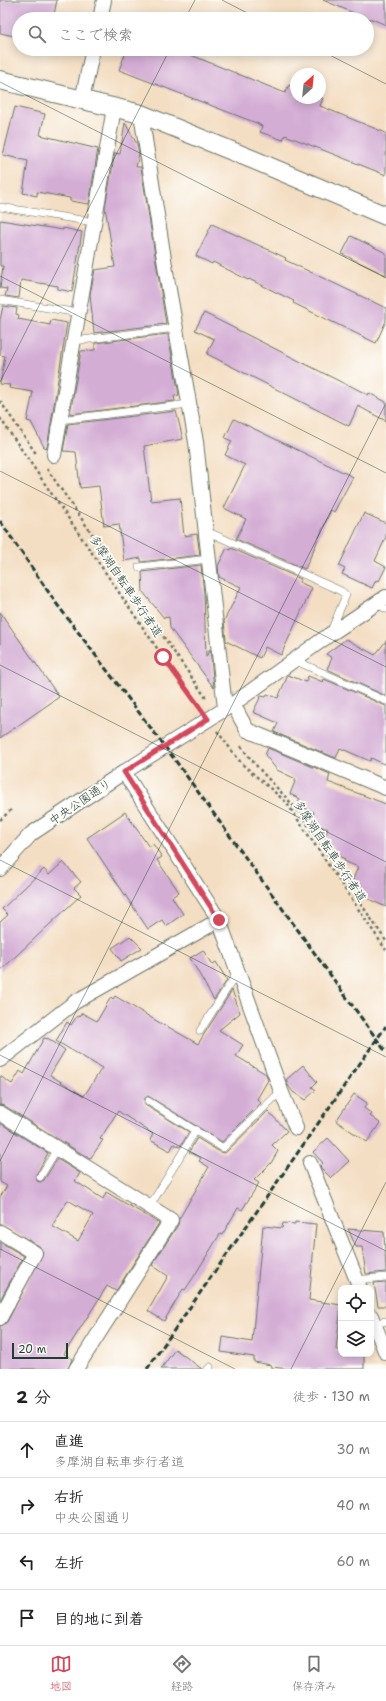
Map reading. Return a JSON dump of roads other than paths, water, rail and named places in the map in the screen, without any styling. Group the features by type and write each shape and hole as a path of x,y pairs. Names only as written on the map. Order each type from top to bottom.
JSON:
{"street":[{"path":"101,12 104,0"},
{"path":"82,100 92,56"},
{"path":"0,80 141,114 386,216"},
{"path":"54,455 114,108"},
{"path":"141,114 196,442 209,559 221,711 247,730 386,788"},
{"name":"中央公園通り","path":"0,869 31,834 124,772 221,711 329,635 383,603"},
{"path":"124,772 219,920 280,1091 296,1128"},
{"path":"0,1060 75,1002 219,920"},
{"path":"0,1113 171,1220 76,1369"},
{"path":"310,1163 358,1284"},
{"path":"0,1232 35,1253 0,1318"},
{"path":"377,1320 386,1353"}],"lane":[{"path":"0,207 94,222"},
{"path":"0,300 79,313"},
{"path":"74,341 176,328"},
{"path":"60,420 189,404"},
{"path":"205,531 341,591 346,596 329,635"},
{"path":"139,567 209,559"},
{"path":"294,660 386,701"},
{"path":"200,1031 237,973"},
{"path":"148,1101 223,1148 280,1091"},
{"path":"150,1206 196,1130"},
{"path":"40,1177 57,1149"},
{"path":"358,1284 386,1277"}],"railway":[{"path":"0,521 56,603 175,760 386,1052"},
{"path":"147,1369 386,1026"}]}
